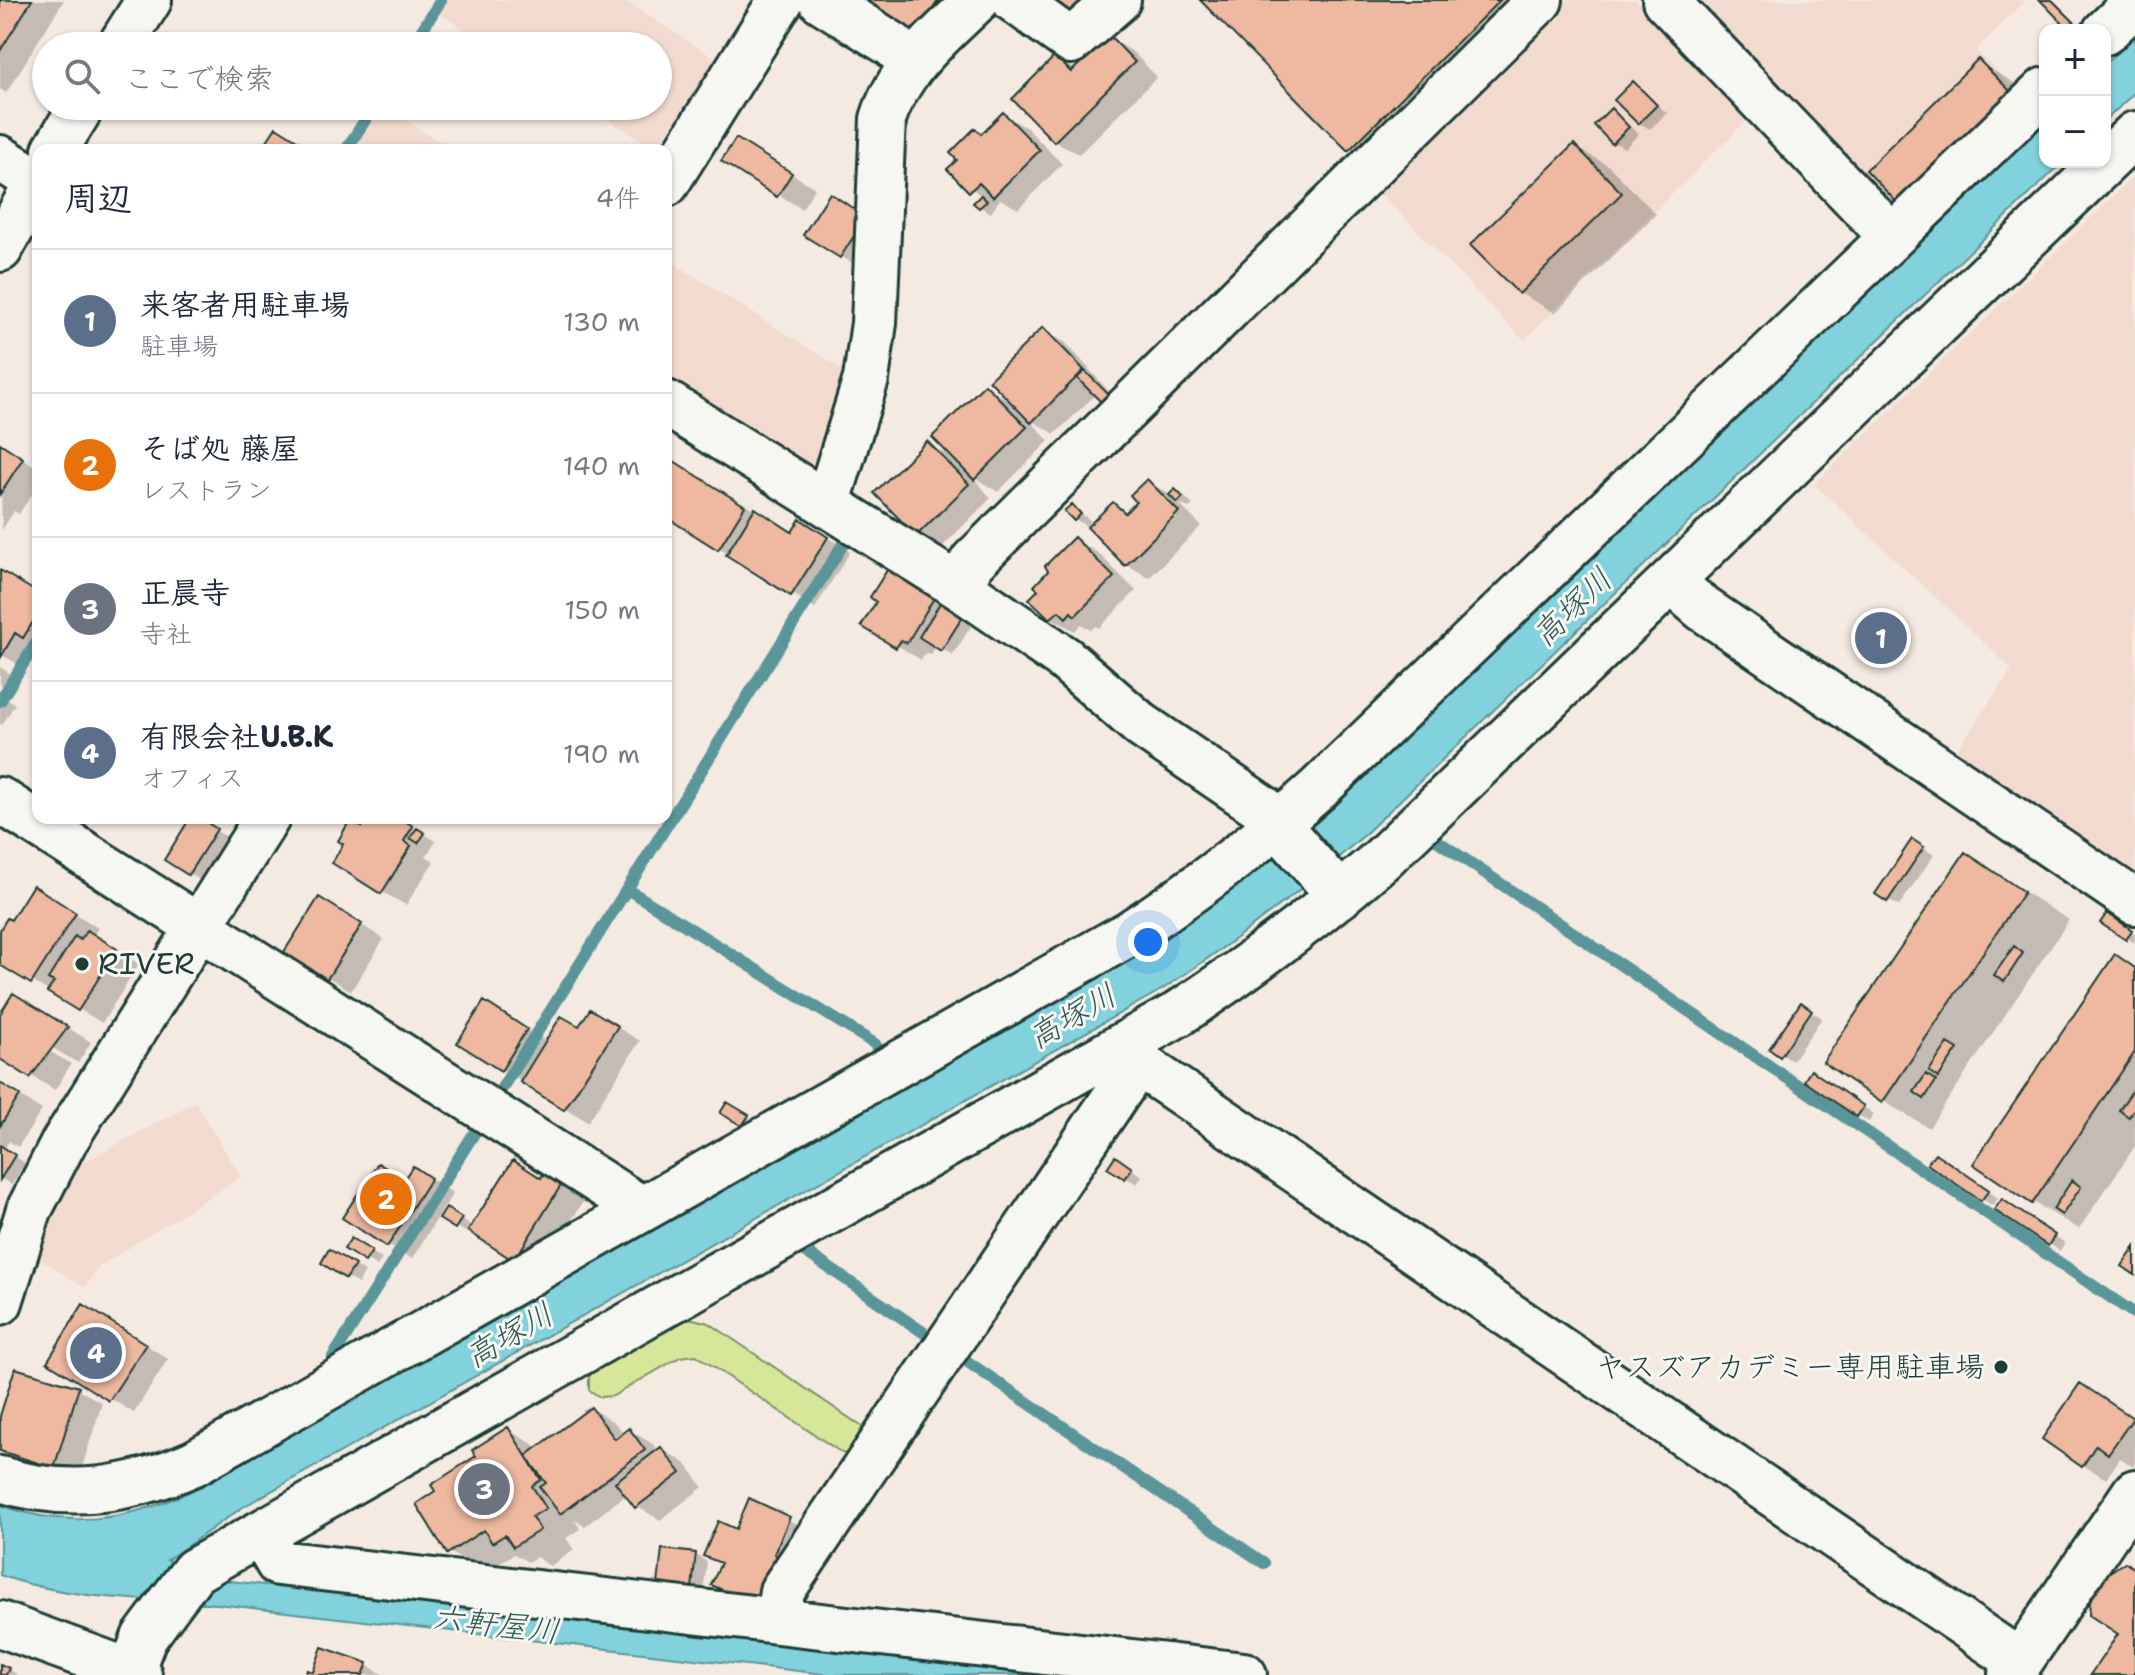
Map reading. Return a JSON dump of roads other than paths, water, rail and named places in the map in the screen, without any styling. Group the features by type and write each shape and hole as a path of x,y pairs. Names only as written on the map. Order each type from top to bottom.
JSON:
{"street":[{"path":"129,32 149,0"},
{"path":"821,0 893,45 912,64"},
{"path":"824,502 831,492 866,379 874,323 883,119 889,99 912,64 977,0"},
{"path":"1014,0 1071,41 1118,0"},
{"path":"958,586 973,561 1540,0"},
{"path":"1665,0 1892,237"},
{"path":"672,174 776,2"},
{"path":"2111,26 2135,3"},
{"path":"0,1479 59,1492 94,1492 162,1477 194,1463 1130,933 1196,889 1282,830 2039,96"},
{"path":"59,144 73,120"},
{"path":"0,1624 135,1674 144,1638 194,1571 1133,1053 1250,967 1671,581 2135,134"},
{"path":"0,158 32,178"},
{"path":"0,249 32,193"},
{"path":"672,407 958,586 1065,659 1141,725 1263,808 1334,890"},
{"path":"1671,581 1702,608 2135,902"},
{"path":"0,800 32,820"},
{"path":"38,824 642,1209"},
{"path":"0,1302 29,1210 45,1175 263,824"},
{"path":"778,1621 782,1591 1133,1053"},
{"path":"1133,1053 2016,1668 2135,1492"},
{"path":"261,1533 278,1563 1244,1675"}],"water":[{"path":"2135,35 2135,92 2111,115 2111,96 2111,58"},
{"path":"2039,128 2039,168 2057,168 1362,837 1266,916 1163,989 243,1507 167,1560 222,1580 1039,1675 833,1675 217,1604 80,1594 0,1575 0,1505 49,1517 96,1518 142,1510 189,1492 1142,953 1264,865 1334,807"}],"waterway":[{"path":"421,32 441,0"},
{"path":"350,144 365,120"},
{"path":"672,817 847,538 838,532"},
{"path":"0,701 32,650"},
{"path":"668,824 627,889 875,1044 881,1056"},
{"path":"1429,835 2135,1314"},
{"path":"495,1099 627,889"},
{"path":"333,1357 480,1124"},
{"path":"797,1246 936,1341"},
{"path":"956,1354 1264,1563"}],"place":[{"name":"来客者用駐車場","path":"1881,638"},
{"name":"RIVER","path":"82,964"},
{"name":"そば処 藤屋","path":"386,1199"},
{"name":"有限会社U.B.K","path":"96,1353"},
{"name":"ヤスズアカデミー専用駐車場","path":"2001,1367"},
{"name":"正晨寺","path":"484,1489"}],"water label":[{"name":"高塚川","path":"1572,607"},
{"name":"高塚川","path":"1072,1016"},
{"name":"高塚川","path":"509,1335"},
{"name":"六軒屋川","path":"496,1624"}]}
